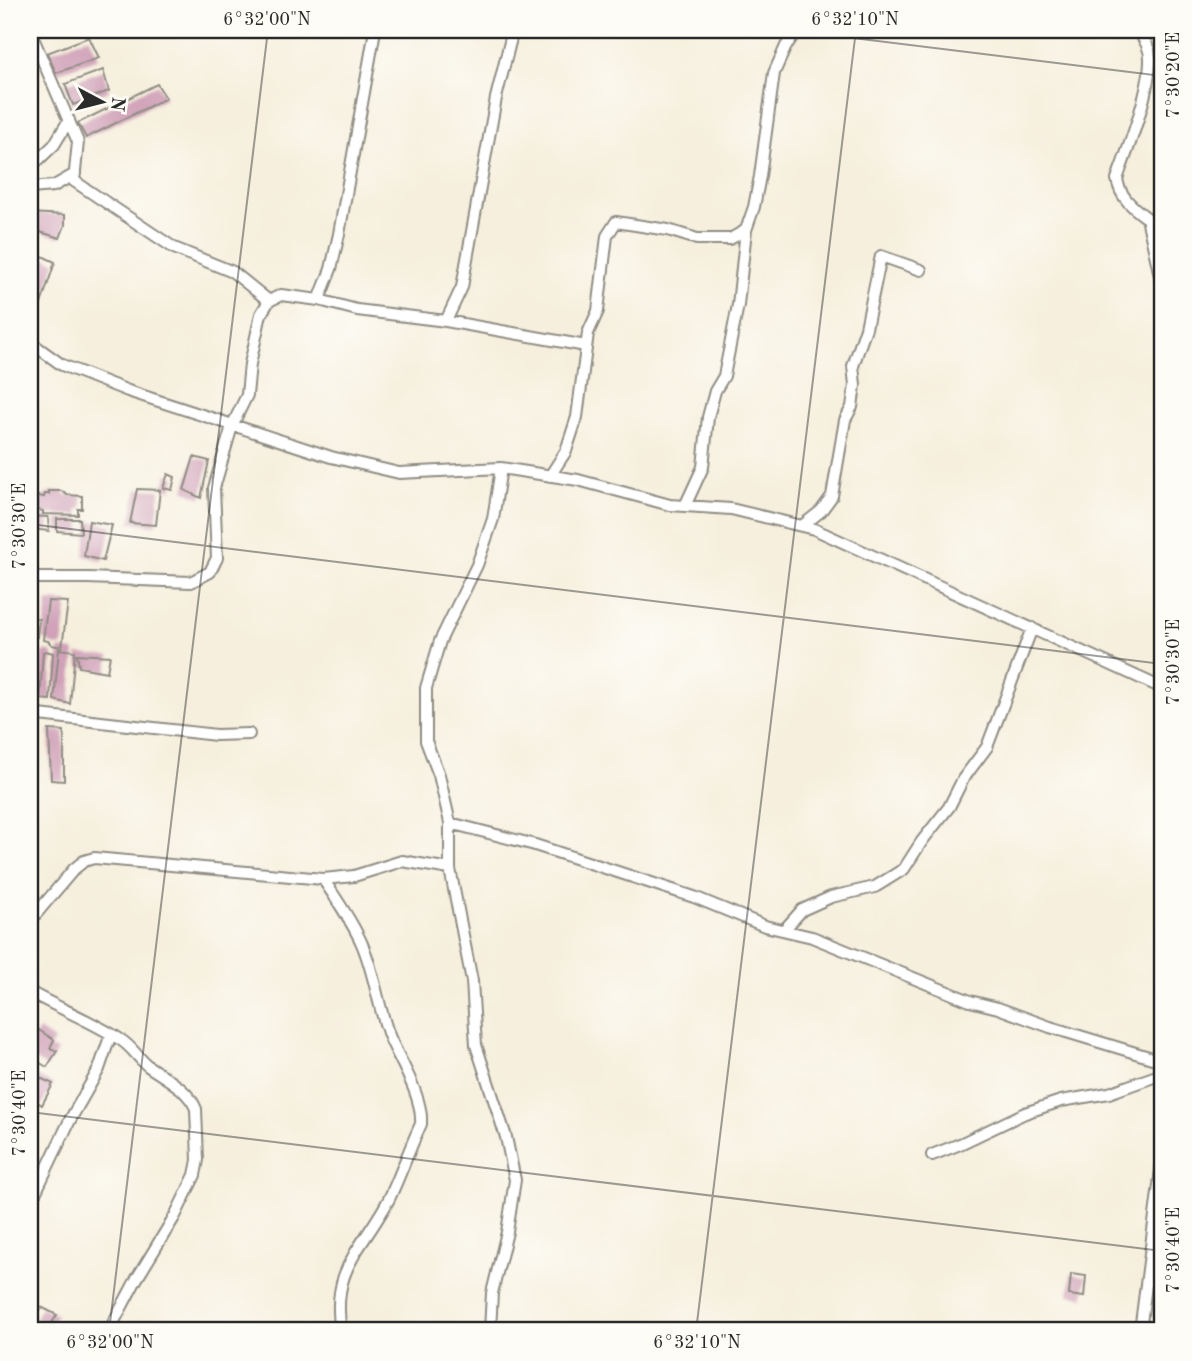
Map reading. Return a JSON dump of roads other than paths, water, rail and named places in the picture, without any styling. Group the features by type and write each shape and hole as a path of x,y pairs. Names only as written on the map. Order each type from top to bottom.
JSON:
{"street":[{"path":"319,300 331,268 339,234 375,30"},
{"path":"446,321 462,287 496,97 513,30"},
{"path":"685,506 703,467 708,417 715,391 724,376 738,305 746,230 754,208 760,176 774,73 797,30"},
{"path":"1137,30 1151,56 1149,75 1117,179 1119,191 1147,218 1162,285"},
{"path":"30,31 78,142 74,181 107,206 174,248 233,272 269,300"},
{"path":"30,168 54,145 69,120"},
{"path":"30,188 54,186 75,174"},
{"path":"550,476 566,451 577,417 588,333 598,311 607,236 615,222 668,230 697,239 730,239 746,230"},
{"path":"802,526 821,511 832,496 845,420 852,407 855,385 853,366 866,328 881,256 921,270"},
{"path":"30,578 191,582 210,572 217,558 214,488 232,426 247,394 250,364 261,314 269,300 281,295 319,300 357,310 446,321 586,346"},
{"path":"30,342 62,365 128,391 331,457 399,473 501,468 578,480 670,505 731,509 814,529 1162,688"},
{"path":"490,1331 492,1293 507,1232 515,1180 506,1137 477,1045 472,981 450,869 450,822 439,775 426,741 426,688 440,641 477,565 493,519 501,468"},
{"path":"784,930 802,910 831,897 875,887 904,869 949,807 963,779 987,747 1032,628"},
{"path":"30,714 216,735 250,734"},
{"path":"450,822 535,845 694,897 765,926 812,937 970,1001 1162,1061"},
{"path":"30,921 83,861 94,858 323,879 354,876 402,861 450,869"},
{"path":"323,879 362,945 390,1036 422,1113 421,1124 389,1197 375,1225 347,1265 341,1282 337,1310 341,1331"},
{"path":"30,992 95,1023 128,1045 142,1061 180,1088 196,1109 198,1160 195,1175 185,1198 109,1331"},
{"path":"30,1204 70,1121 99,1069 111,1034"},
{"path":"932,1155 1026,1113 1061,1101 1109,1093 1162,1074"},
{"path":"1140,1331 1162,1163"}]}
